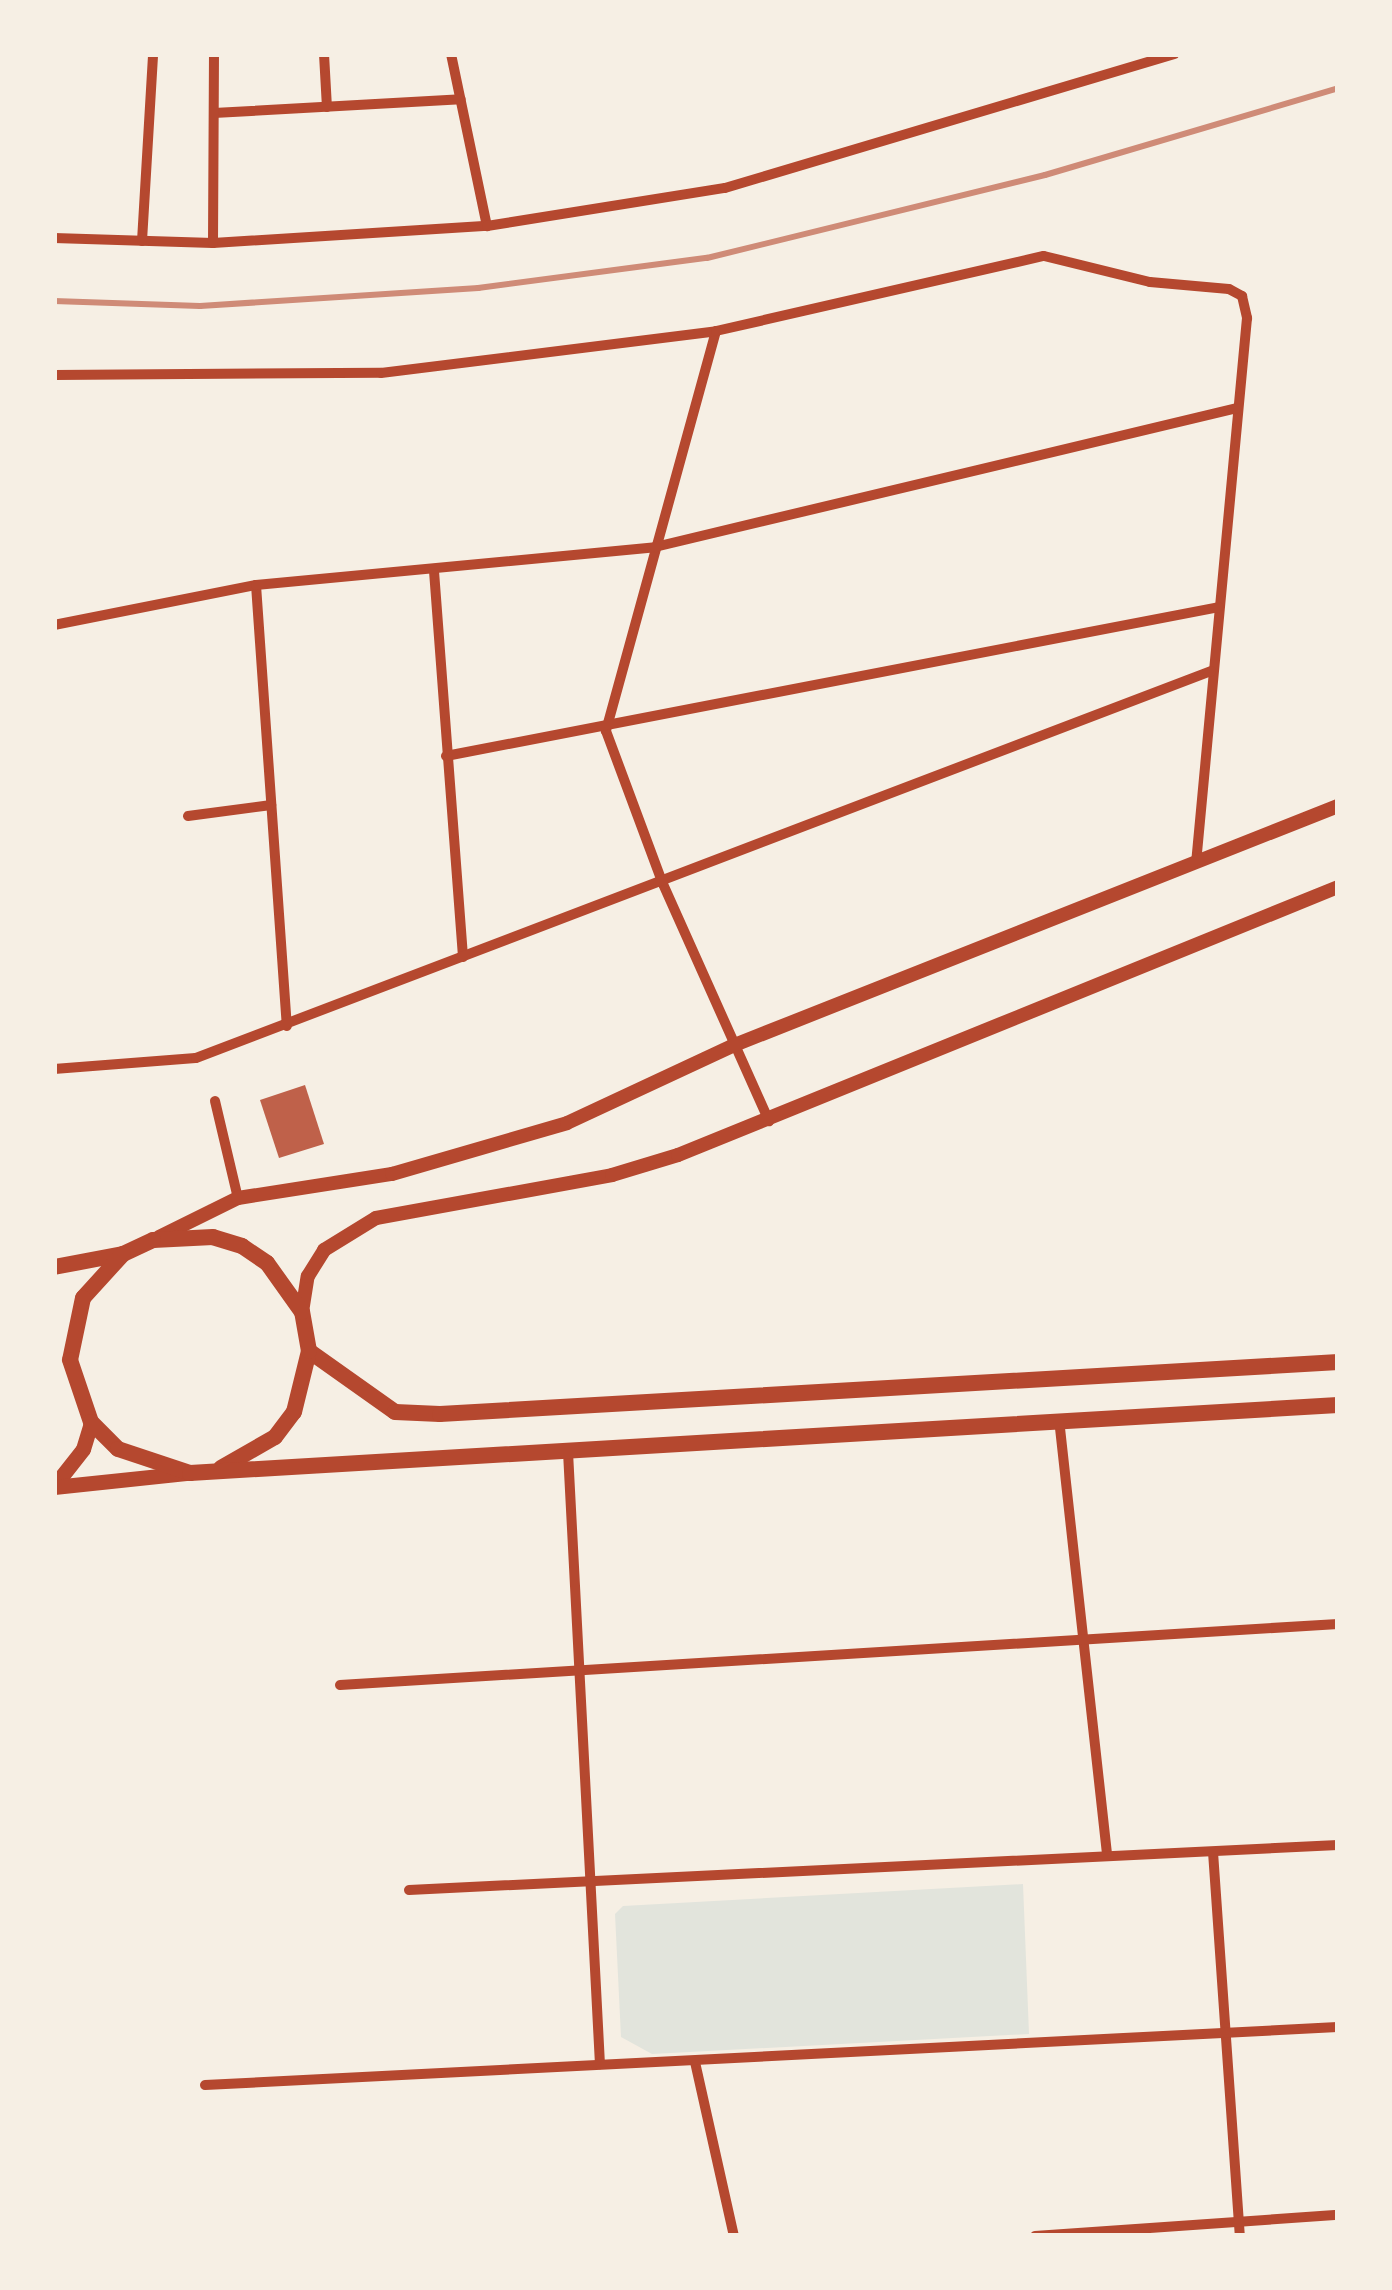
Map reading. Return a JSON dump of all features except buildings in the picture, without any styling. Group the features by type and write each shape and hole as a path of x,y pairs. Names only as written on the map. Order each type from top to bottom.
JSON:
{"main road":[{"path":"54,1267 124,1254 153,1240 213,1237 242,1246 277,1274 302,1312 309,1351 294,1412 250,1456 221,1468"},
{"path":"124,1254 63,1327 70,1360 92,1422 118,1449 190,1472"},
{"path":"309,1351 394,1412 440,1414 1338,1362"},
{"path":"54,1486 221,1468 1338,1405"},
{"path":"54,1486 83,1449 92,1422"}],"street":[{"path":"142,241 153,54"},
{"path":"214,54 214,243"},
{"path":"325,54 327,107"},
{"path":"451,54 488,226"},
{"path":"54,238 214,243 488,226 725,188 1174,54"},
{"path":"214,113 461,99"},
{"path":"54,375 381,373 716,331 1044,256 1242,296 1238,409 1196,867"},
{"path":"716,331 606,731 663,884 769,1121"},
{"path":"54,625 256,585 656,547 1238,409"},
{"path":"434,571 463,956"},
{"path":"256,585 287,1026"},
{"path":"446,756 606,731 1219,607"},
{"path":"54,1069 196,1058 663,884 1211,671"},
{"path":"188,816 271,805"},
{"path":"153,1240 238,1198 482,1152 567,1123 732,1046 1196,867 1338,806"},
{"path":"302,1312 308,1276 324,1250 376,1218 612,1175 769,1121 1338,887"},
{"path":"215,1101 238,1198"},
{"path":"1059,1419 1107,1854"},
{"path":"568,1452 600,2064"},
{"path":"340,1684 579,1665 1338,1624"},
{"path":"409,1890 1338,1845"},
{"path":"1213,1852 1240,2236"},
{"path":"205,2085 1338,2027"},
{"path":"695,2062 734,2236"},
{"path":"1035,2236 1338,2215"}],"shaded area":[{"path":"1023,1884 1029,2034 652,2054 621,2037 615,1914 623,1906"}],"railway":[{"path":"54,301 200,306 478,288 707,258 1045,175 1338,88"}]}
